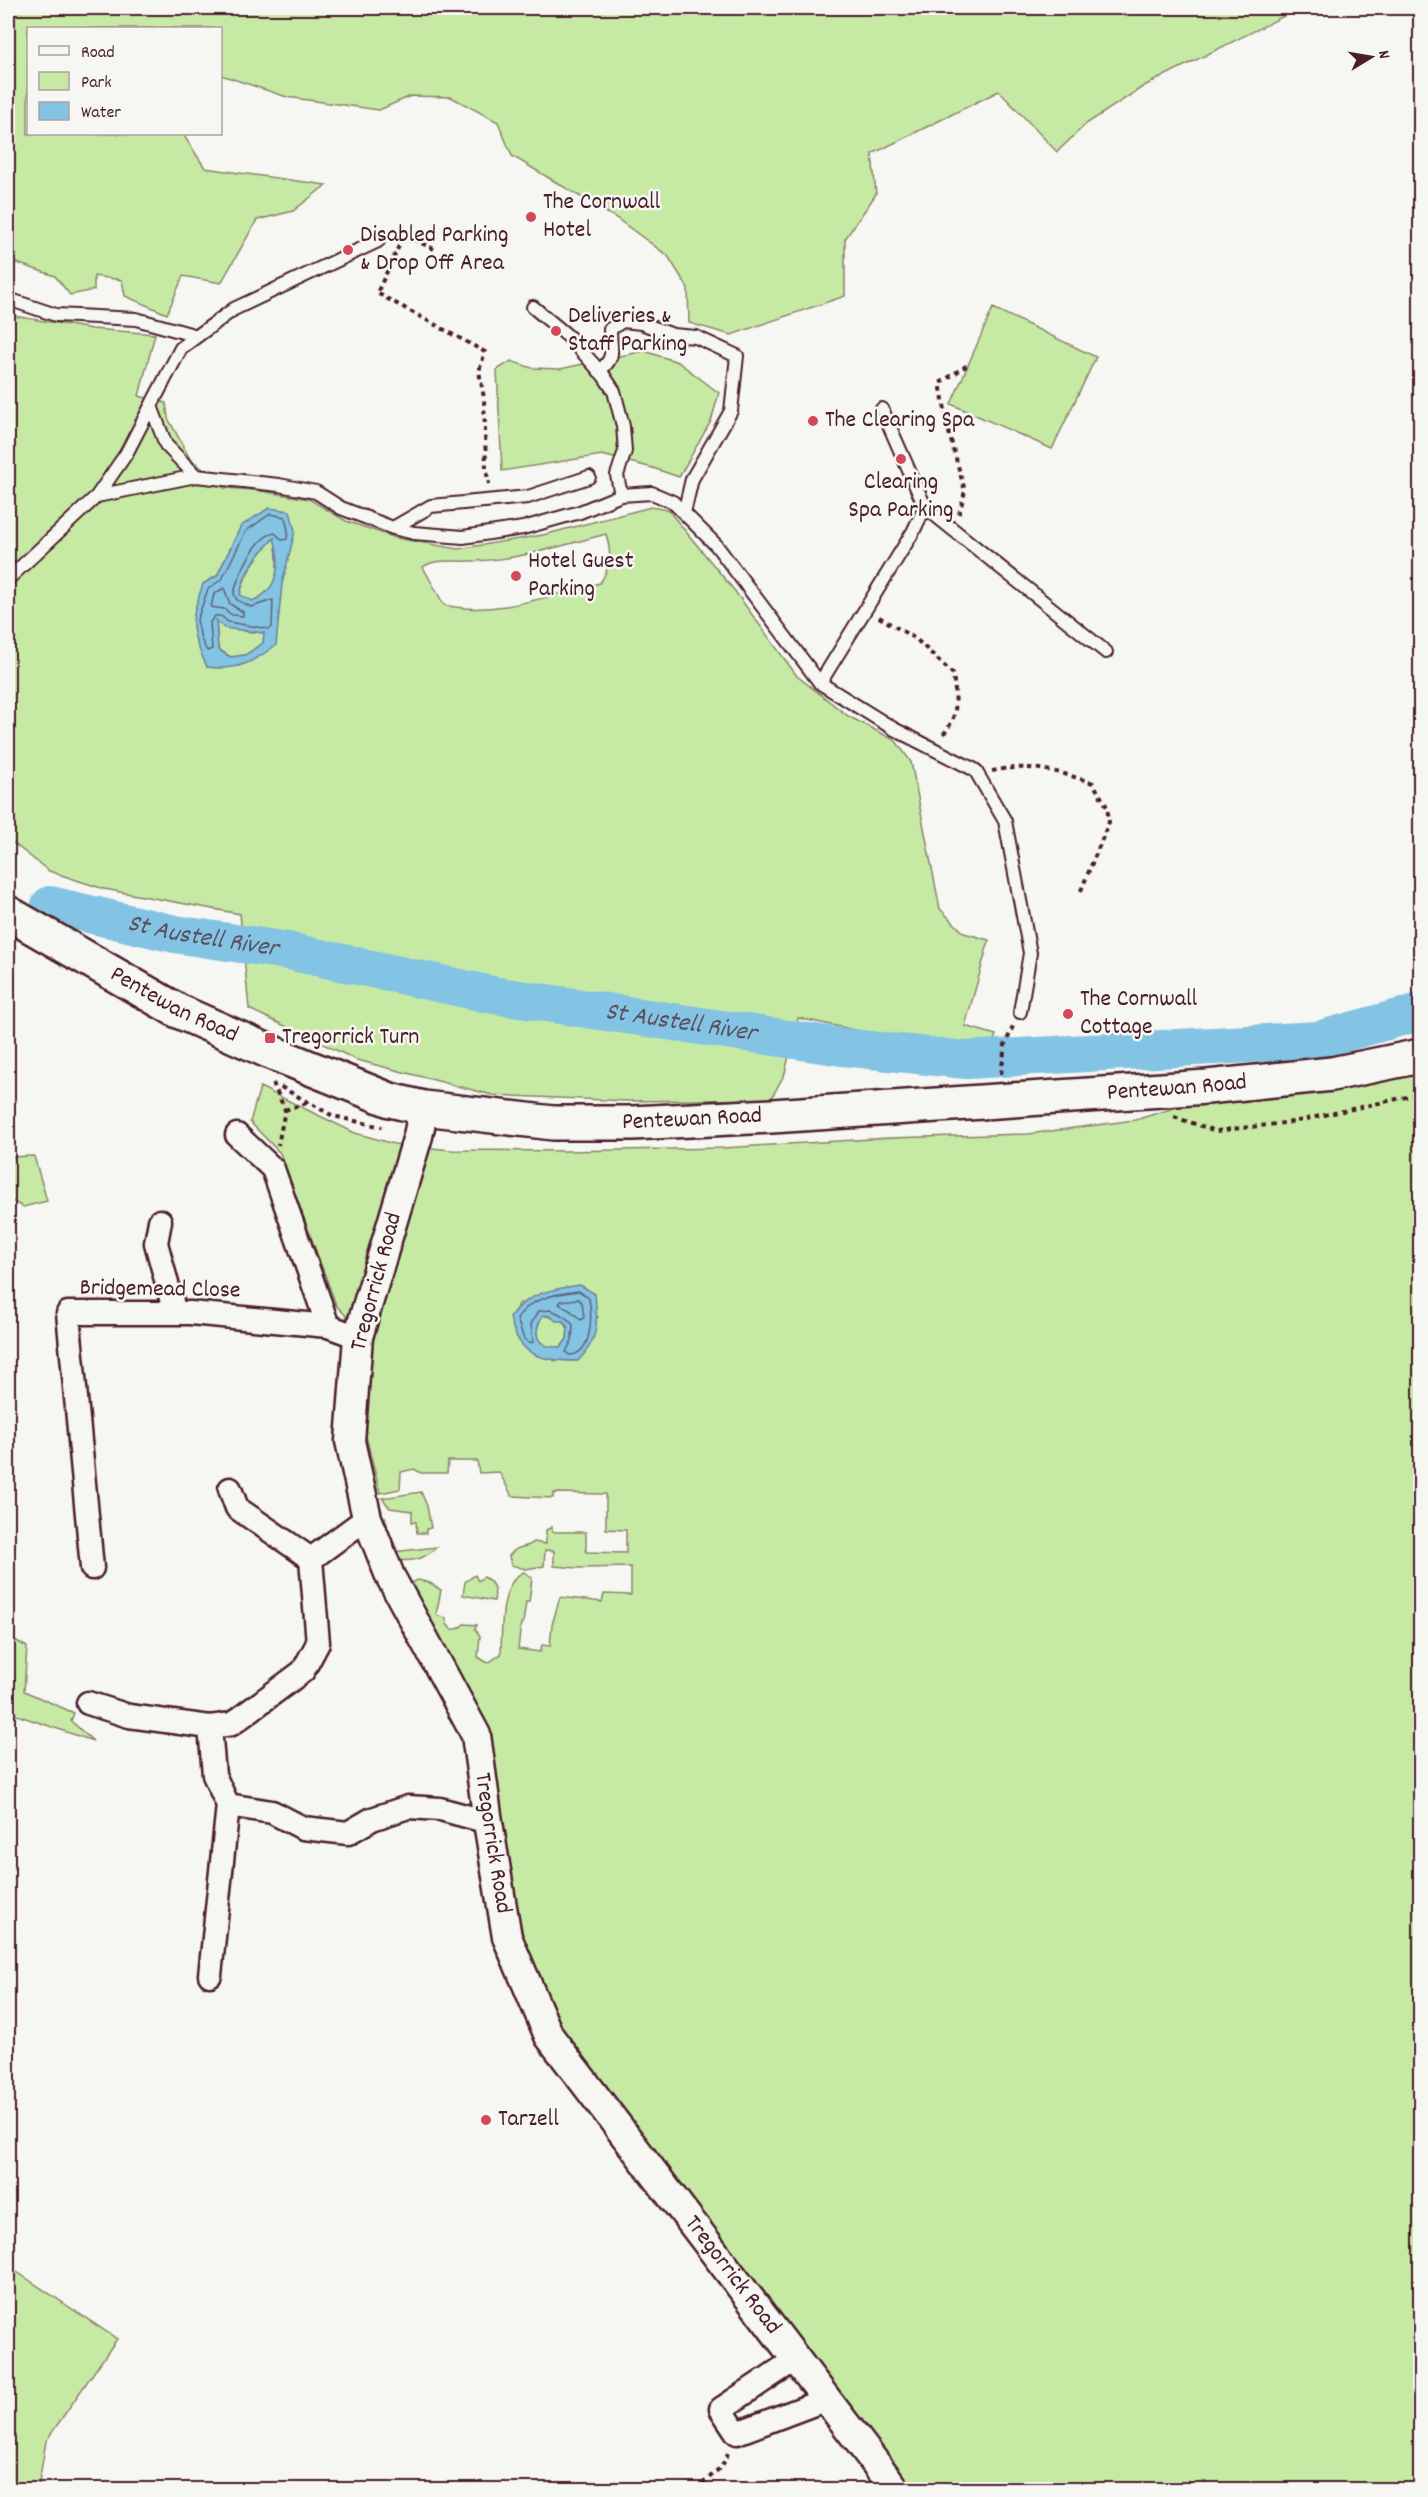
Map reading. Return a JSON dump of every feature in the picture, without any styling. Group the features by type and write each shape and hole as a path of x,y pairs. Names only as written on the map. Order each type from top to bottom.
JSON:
{"main road":[{"name":"Pentewan Road","path":"8,912 178,1011 268,1051 378,1095 424,1108 553,1124 632,1123 772,1116 1207,1086 1332,1074 1420,1056"}],"street":[{"name":"Tregorrick Road","path":"424,1108 418,1136 358,1337 350,1441 367,1518 390,1576 476,1735 507,1937 549,2036 896,2490"},
{"path":"237,1135 273,1169 328,1326"},
{"path":"160,1221 156,1243 175,1313"},
{"name":"Bridgemead Close","path":"92,1568 68,1313 175,1313 328,1326 358,1337"},
{"path":"230,1489 237,1508 311,1559"},
{"path":"311,1559 367,1518"},
{"path":"88,1703 129,1716 210,1727 232,1724 303,1671 318,1643 311,1559"},
{"path":"210,1727 214,1775 228,1805 210,1976"},
{"path":"228,1805 272,1812 303,1828 348,1833 372,1819 408,1807 440,1809 488,1822"},
{"path":"796,2359 721,2409 737,2433 827,2399"}],"lane":[{"path":"8,579 97,496 126,454 181,348 234,309 378,241"},
{"path":"8,299 56,315 136,320 197,336"},
{"path":"533,307 569,337 614,391 623,426 626,451 617,475 621,495"},
{"path":"599,371 608,364 613,352 610,329 623,321 641,323 673,334 696,337 737,356 731,411 692,479 684,513"},
{"path":"151,406 166,445 196,476"},
{"path":"882,409 925,507 956,529 1106,652"},
{"path":"97,496 196,476 279,485 316,492 341,508 393,528 414,533 463,537 523,528 580,512 621,495 652,493 674,502 716,545 820,683 894,729 975,770 1005,821 1030,953 1020,1012"},
{"path":"393,528 431,506 528,497 589,477"},
{"path":"820,683 913,532 925,507"}],"path":[{"path":"434,249 404,234 377,293 485,352 479,371 484,398 486,469 492,500"},
{"path":"956,529 965,491 950,437 940,383 969,364"},
{"path":"866,609 916,639 953,674 954,722 932,748"},
{"path":"977,774 1015,766 1055,770 1093,783 1107,807 1109,822 1080,893"},
{"path":"1002,1067 1005,1045"},
{"path":"273,1083 285,1110 273,1169"},
{"path":"285,1110 308,1102"},
{"path":"696,2490 722,2466 737,2433"}],"green space":[{"path":"8,8 1300,8 1144,86 1086,124 1057,152 999,91 872,154 876,194 845,239 845,296 731,335 689,323 688,288 668,256 616,218 512,156 498,122 451,97 411,96 379,110 287,97 222,75 222,27 27,27 27,135 184,135 205,168 326,185 293,211 257,220 221,283 183,276 167,314 125,296 122,280 94,276 94,290 70,295 55,276 8,260"},
{"path":"993,308 1096,357 1052,449 951,404"},
{"path":"8,315 92,329 155,334 139,396 166,403 168,418 189,457 224,488 255,490 309,499 346,521 396,538 458,549 543,535 651,507 668,510 734,590 797,676 848,716 896,741 911,762 940,909 964,933 989,940 965,1026 996,1035 991,1048 921,1044 798,1018 785,1073 771,1099 628,1101 492,1095 357,1060 249,1009 240,914 104,889 49,871 8,839","holes":["241,526 294,531 262,655 207,667 203,584 217,576","606,534 609,560 600,583 522,603 483,608 444,605 423,567 439,561 485,560 520,556"]},
{"path":"644,351 678,362 719,393 711,421 679,477 602,455 502,471 497,370 511,361 532,368 560,369"},
{"path":"275,537 277,566 274,583 262,596 252,601 240,595 242,586 253,564"},
{"path":"216,619 244,631 264,633 263,643 245,655 231,657 218,649"},
{"path":"1420,1070 1420,2489 909,2489 587,2083 514,1931 486,1740 408,1588 411,1583 418,1580 430,1583 441,1590 436,1615 446,1618 451,1629 458,1629 464,1624 477,1625 475,1629 480,1636 478,1657 488,1663 501,1654 502,1621 506,1596 516,1577 524,1572 532,1578 529,1602 526,1602 523,1623 521,1623 518,1649 540,1652 542,1645 550,1646 552,1625 560,1597 602,1602 604,1594 631,1595 631,1567 554,1566 554,1551 545,1550 544,1566 525,1569 511,1565 509,1556 516,1549 534,1542 546,1544 546,1530 552,1527 552,1532 586,1532 586,1552 626,1553 626,1530 606,1529 606,1494 554,1493 553,1498 512,1496 499,1472 479,1473 477,1461 448,1461 447,1473 421,1473 414,1469 401,1472 400,1489 380,1493 366,1436 362,1385 364,1335 336,1305 280,1153 250,1122 260,1087 355,1133 394,1144 451,1150 567,1151 723,1148 889,1138 1028,1134 1135,1120 1187,1104","holes":["520,1303 598,1317 555,1361 510,1317"]},
{"path":"34,1156 47,1201 23,1207 8,1199 8,1157"},
{"path":"543,1315 563,1321 568,1328 567,1339 561,1347 546,1345 538,1339 537,1329"},
{"path":"421,1492 427,1506 431,1528 426,1529 426,1533 417,1533 416,1522 412,1522 412,1511 390,1508 382,1498"},
{"path":"385,1516 393,1551 383,1530"},
{"path":"437,1547 423,1557 414,1560 397,1560 393,1552"},
{"path":"475,1575 478,1581 484,1577 492,1584 494,1601 463,1595 465,1582"},
{"path":"8,1636 27,1647 24,1691 74,1713 71,1721 93,1741 8,1712"},
{"path":"8,2266 117,2339 46,2441 38,2489 8,2489"}],"water":[{"path":"269,508 290,511 295,531 282,584 276,645 252,661 236,667 207,667 194,634 195,609 203,584 217,576 241,526","holes":["274,538 277,566 273,583 268,590 252,601 240,595 242,586 252,564","216,620 224,628 264,633 263,643 245,655 230,657 218,649"]},
{"path":"580,1285 595,1294 597,1313 596,1330 585,1353 578,1361 553,1360 534,1354 526,1348 519,1341 510,1317 532,1297","holes":["543,1315 550,1316 556,1321 563,1321 568,1328 567,1339 561,1347 546,1345 538,1339 539,1322"]}],"waterway":[{"name":"St Austell River","path":"50,905 175,934 288,951 493,995 842,1047 966,1060 1318,1040 1420,1012"}],"place":[{"name":"The Cornwall Hotel","path":"531,217"},
{"name":"Disabled Parking & Drop Off Area","path":"348,250"},
{"name":"Deliveries & Staff Parking","path":"556,331"},
{"name":"The Clearing Spa","path":"813,421"},
{"name":"Clearing Spa Parking","path":"901,459"},
{"name":"Hotel Guest Parking","path":"516,576"},
{"name":"The Cornwall Cottage","path":"1068,1014"},
{"name":"Tregorrick Turn","path":"270,1038"},
{"name":"Tarzell","path":"486,2120"}]}
